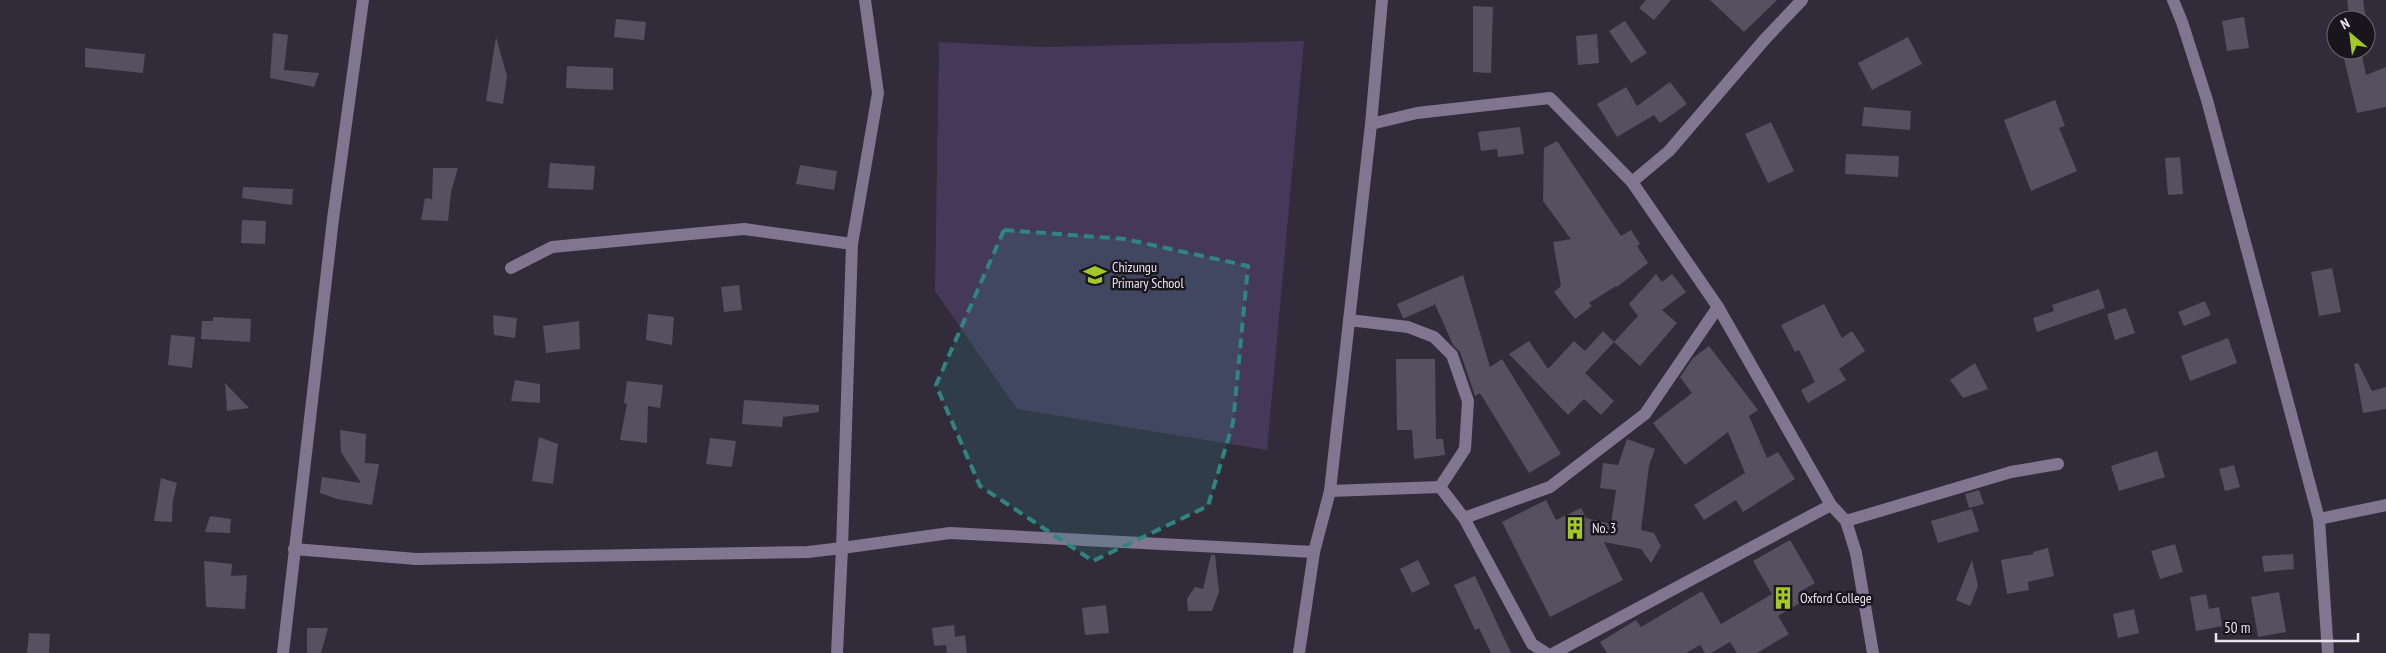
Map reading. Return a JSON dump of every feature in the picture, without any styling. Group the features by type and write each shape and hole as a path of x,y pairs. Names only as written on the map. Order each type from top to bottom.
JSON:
{"street":[{"path":"283,653 332,229 363,0"},
{"path":"838,653 852,244 878,93 865,0"},
{"path":"1299,653 1314,552 1330,491 1371,124 1382,0"},
{"path":"1632,182 1669,151 1765,39 1802,0"},
{"path":"2173,0 2182,22 2206,100 2319,519 2328,653"},
{"path":"1371,124 1418,113 1550,98 1632,182 1718,307 1832,505 1846,521 1856,553 1873,653"},
{"path":"511,268 552,247 744,229 852,244"},
{"path":"1464,518 1550,487 1645,414 1718,307"},
{"path":"1349,320 1408,327 1434,337 1452,355 1468,401 1466,449 1440,487"},
{"path":"1846,521 2011,472 2058,464"},
{"path":"1440,487 1464,518 1532,644 1546,653"},
{"path":"1330,491 1440,487"},
{"path":"1554,653 1832,505"},
{"path":"2319,519 2386,506"},
{"path":"294,550 416,559 808,552 950,533 1314,552"}],"highlighted area":[{"path":"1004,230 1125,239 1248,266 1233,423 1208,506 1093,561 980,486 936,385"}],"shaded area":[{"path":"1304,41 1267,450 1017,409 935,291 939,42 1040,47"}],"building":[{"path":"1646,0 1671,0 1654,20 1639,8"},
{"path":"1710,0 1777,0 1744,32"},
{"path":"2347,0 2363,0 2364,10 2348,10"},
{"path":"1473,6 1493,7 1491,73 1473,72"},
{"path":"2244,17 2249,48 2227,51 2222,21"},
{"path":"616,19 646,22 644,40 614,37"},
{"path":"1625,21 1647,53 1631,63 1609,31"},
{"path":"273,33 288,35 284,70 319,73 314,87 270,78"},
{"path":"1597,34 1599,63 1578,65 1576,36"},
{"path":"496,37 507,76 503,104 486,101"},
{"path":"1908,37 1922,64 1872,90 1858,63"},
{"path":"85,48 145,54 143,73 85,67"},
{"path":"2344,60 2363,60 2366,75 2386,67 2386,107 2357,113"},
{"path":"567,66 613,68 613,90 566,88"},
{"path":"1670,82 1687,104 1660,123 1654,115 1617,137 1597,104 1626,87 1637,106"},
{"path":"2055,100 2065,126 2059,128 2077,171 2031,191 2004,120"},
{"path":"1864,107 1911,111 1910,130 1862,126"},
{"path":"1771,122 1794,171 1768,183 1745,134"},
{"path":"1520,127 1524,154 1498,157 1497,149 1481,151 1478,132"},
{"path":"1557,141 1621,236 1631,230 1640,244 1637,246 1648,263 1617,287 1589,303 1592,306 1575,319 1554,292 1561,286 1553,242 1571,239 1543,201 1544,148"},
{"path":"1846,154 1899,156 1898,177 1845,174"},
{"path":"2180,157 2183,194 2168,195 2165,158"},
{"path":"550,163 595,166 593,190 548,188"},
{"path":"800,165 837,171 834,190 796,184"},
{"path":"433,168 458,168 451,192 448,221 421,220 425,198 432,199"},
{"path":"243,187 293,189 292,205 242,198"},
{"path":"242,220 266,221 265,244 241,243"},
{"path":"2332,268 2341,312 2319,316 2311,272"},
{"path":"1656,274 1662,282 1672,274 1686,292 1662,310 1677,323 1640,366 1614,342 1638,316 1629,304"},
{"path":"1463,275 1490,367 1502,359 1561,454 1529,473 1480,393 1475,396 1460,352 1453,345 1434,302 1434,305 1405,318 1403,318 1397,304"},
{"path":"739,285 742,310 724,312 721,287"},
{"path":"2099,289 2105,308 2037,332 2033,318 2054,311 2052,305"},
{"path":"2205,301 2211,315 2184,326 2178,312"},
{"path":"1824,304 1842,338 1852,331 1865,351 1839,369 1846,380 1808,403 1801,390 1815,382 1799,350 1795,352 1781,325"},
{"path":"2126,308 2135,333 2115,340 2107,314"},
{"path":"648,314 674,317 672,345 646,340"},
{"path":"493,315 517,318 515,338 494,335"},
{"path":"213,317 251,319 250,342 201,339 202,321 213,321"},
{"path":"579,321 580,349 546,353 543,326"},
{"path":"1603,331 1614,342 1585,373 1614,401 1601,415 1584,399 1568,415 1509,354 1529,341 1548,369 1574,341 1585,351"},
{"path":"171,335 195,337 192,368 168,365"},
{"path":"2228,338 2237,363 2190,381 2181,356"},
{"path":"1709,346 1758,410 1749,416 1767,458 1778,452 1795,479 1743,512 1736,500 1704,520 1694,505 1745,473 1728,432 1685,465 1653,423 1692,393 1680,377 1693,358"},
{"path":"1396,359 1435,359 1436,439 1443,439 1445,455 1414,459 1412,430 1397,430"},
{"path":"1975,363 1988,389 1963,398 1950,380"},
{"path":"2358,363 2372,391 2386,387 2386,409 2363,413 2354,364"},
{"path":"515,380 540,384 540,403 511,401"},
{"path":"627,381 663,385 660,408 648,406 647,443 620,440 627,404 624,403"},
{"path":"225,383 249,408 227,411"},
{"path":"744,400 819,405 819,412 783,417 782,427 742,424"},
{"path":"340,430 366,434 365,463 379,464 372,505 337,499 320,493 322,477 361,483 341,452"},
{"path":"539,437 558,444 553,484 532,481"},
{"path":"710,438 736,441 732,467 706,464"},
{"path":"1627,439 1655,449 1649,466 1641,530 1654,533 1661,546 1651,563 1641,549 1604,542 1623,580 1550,617 1502,522 1546,500 1556,520 1581,508 1586,518 1611,524 1616,490 1600,488 1603,463 1618,465"},
{"path":"2157,451 2165,477 2119,491 2111,466"},
{"path":"2234,465 2240,487 2225,491 2219,469"},
{"path":"161,478 177,483 173,500 172,522 154,521"},
{"path":"1979,490 1984,504 1969,508 1965,494"},
{"path":"1972,509 1979,531 1938,543 1931,521"},
{"path":"210,516 231,519 230,533 205,532"},
{"name":"Oxford College","path":"1790,540 1815,583 1798,593 1803,601 1778,616 1789,634 1757,653 1737,653 1730,642 1711,653 1705,653 1700,645 1686,653 1607,653 1600,642 1636,620 1641,627 1702,591 1721,624 1772,594 1753,561"},
{"path":"2175,544 2183,572 2160,579 2151,551"},
{"path":"2048,548 2054,576 2028,582 2029,590 2007,594 2001,560 2034,554 2033,552"},
{"path":"2293,554 2294,569 2264,572 2262,556"},
{"path":"1211,555 1215,555 1219,592 1212,611 1188,611 1187,599 1195,587 1203,589"},
{"path":"1418,560 1430,584 1412,593 1400,569"},
{"path":"1972,560 1978,586 1970,606 1956,600"},
{"path":"204,561 232,564 231,576 247,575 245,609 206,607"},
{"path":"1475,576 1511,653 1491,653 1479,628 1475,630 1454,585"},
{"path":"2279,592 2286,632 2258,637 2251,597"},
{"path":"2206,594 2209,609 2219,607 2222,626 2196,631 2190,597"},
{"path":"1106,605 1109,633 1085,635 1082,608"},
{"path":"2134,609 2139,633 2118,638 2113,614"},
{"path":"954,625 955,637 965,635 967,653 947,653 946,645 934,646 932,628"},
{"path":"307,628 328,628 321,653 307,653"},
{"path":"29,633 50,634 49,653 27,653"}],"place":[{"name":"Chizungu Primary School","path":"1095,275"},
{"name":"No. 3","path":"1575,528"},
{"name":"Oxford College","path":"1783,598"}]}
